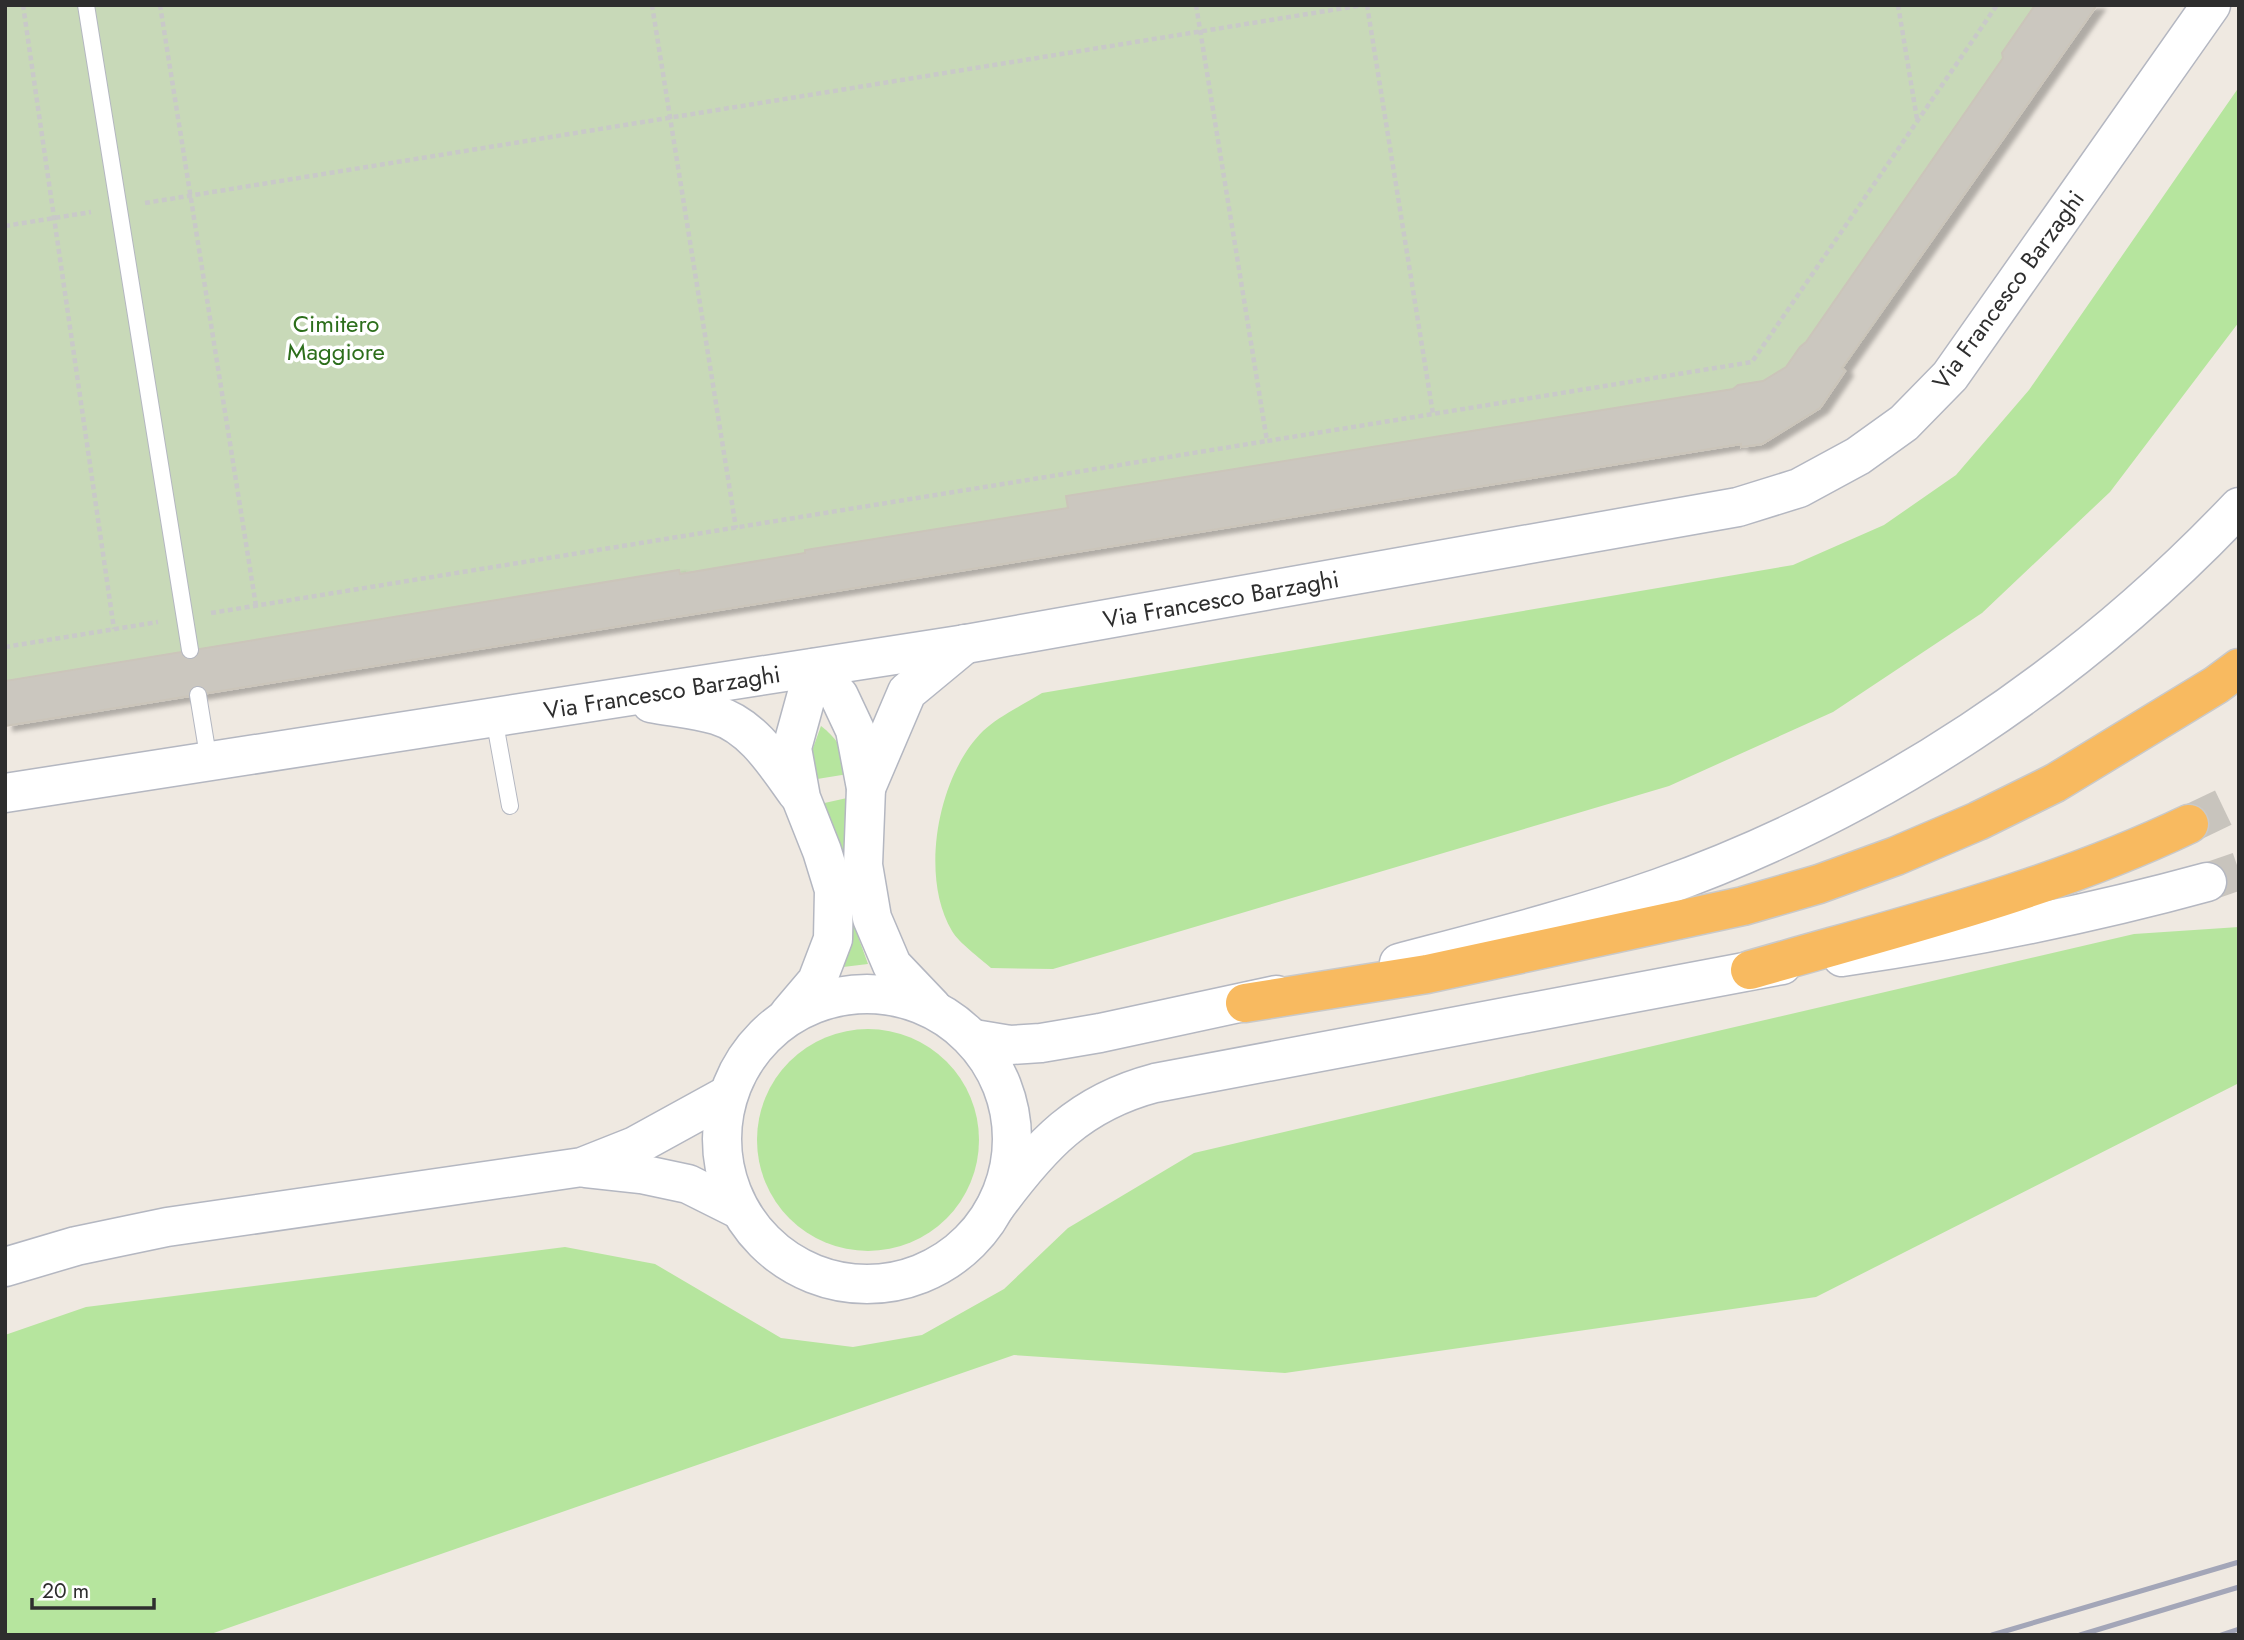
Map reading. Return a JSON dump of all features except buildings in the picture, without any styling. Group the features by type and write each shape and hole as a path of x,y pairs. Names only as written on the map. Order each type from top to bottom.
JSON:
{"highway":[{"path":"1245,1003 1427,974 1743,906 1819,884 1896,856 1978,821 2055,783 2216,685 2239,668"},
{"path":"1750,970 2034,887 2106,862 2189,824"}],"street":[{"name":"Via Francesco Barzaghi","path":"5,793 966,644 1738,508 1799,488 1858,456 1904,423 1950,376 2211,5"},
{"path":"974,1039 1010,1045 1041,1043 1245,1003 1558,921 1661,887 1818,820 1895,778 1984,724 2068,663 2186,560 2239,507"},
{"path":"866,788 907,692 966,644"},
{"path":"814,668 839,696 855,730 866,788 863,865 872,918 892,965 933,1008 974,1039 1002,1082 1013,1132 1008,1171 996,1206"},
{"path":"814,668 792,748 801,798 834,890 833,939 817,981 787,1016 750,1051 726,1096 721,1154 738,1209 768,1247 809,1273 856,1285 904,1280 948,1259 984,1226 1027,1165 1052,1140 1077,1118 1125,1091 1750,970 1910,947 2136,901 2207,883"},
{"path":"625,698 718,716 749,734 801,798"},
{"path":"787,1016 834,996 885,993 933,1008"},
{"path":"5,1267 76,1246 167,1227 582,1167 635,1146 726,1096"},
{"path":"582,1167 640,1174 688,1184 738,1209"}],"lane":[{"path":"86,5 190,650"},
{"path":"198,695 209,762"},
{"path":"494,718 510,806"}],"path":[{"path":"23,5 114,629"},
{"path":"160,5 256,606"},
{"path":"652,5 736,528"},
{"path":"1196,5 1267,441"},
{"path":"5,226 1365,5 1433,414"},
{"path":"1898,5 1917,120"},
{"path":"5,647 1752,362 1997,5"}],"green space":[{"name":"Cimitero Maggiore","path":"5,5 2097,5 1843,368 1845,371 1820,408 1762,444 1741,447 1740,444 5,726"},
{"path":"2239,87 2239,322 2110,492 1982,613 1833,712 1669,786 1053,969 991,968 955,936 942,908 937,883 935,855 945,799 967,750 983,731 1042,693 1793,565 1884,525 1956,475 2029,390"},
{"path":"821,726 840,747 848,774 811,780 809,759"},
{"path":"847,798 844,845 845,871 820,804"},
{"path":"852,911 868,964 843,967 850,946"},
{"path":"2239,927 2239,1083 1816,1297 1285,1373 1014,1355 208,1635 5,1635 5,1335 86,1307 565,1247 655,1264 781,1338 853,1347 922,1335 1004,1289 1068,1228 1194,1153 2134,934"},
{"path":"868,1029 890,1031 920,1042 938,1054 954,1070 966,1088 974,1108 979,1140 977,1162 966,1192 954,1210 938,1226 920,1238 900,1246 868,1251 846,1249 816,1238 798,1226 782,1210 770,1192 762,1172 757,1140 759,1118 770,1088 782,1070 798,1054 816,1042 836,1034"}],"tunnel":[{"path":"2189,824 2239,800"},
{"path":"2207,882 2239,871"}],"railway":[{"path":"1992,1635 2239,1562"},
{"path":"2080,1635 2239,1587"},
{"path":"2221,1635 2239,1629"}]}
